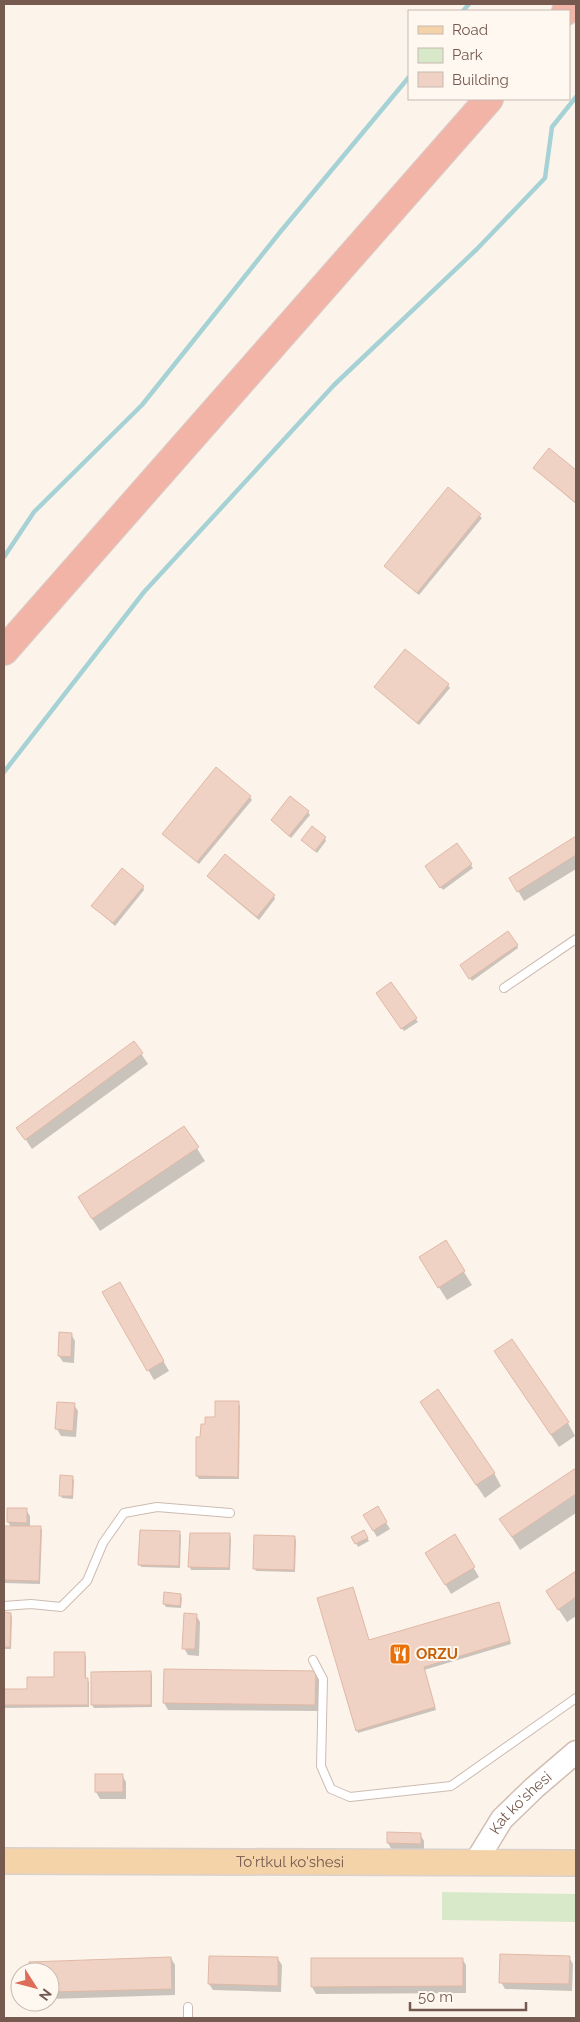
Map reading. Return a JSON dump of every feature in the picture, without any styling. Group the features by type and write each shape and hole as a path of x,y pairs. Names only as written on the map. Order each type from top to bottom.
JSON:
{"highway":[{"path":"4,651 488,100"}],"main road":[{"name":"To'rtkul ko'shesi","path":"4,1861 576,1863"}],"street":[{"name":"Kat ko'shesi","path":"475,1863 502,1819 534,1788 576,1752"}],"lane":[{"path":"504,988 576,940"},
{"path":"4,1606 31,1604 61,1607 87,1581 103,1543 124,1513 157,1507 230,1513"},
{"path":"313,1660 323,1679 321,1766 331,1790 350,1797 451,1786 576,1698"},
{"path":"188,2007 188,2018"}],"green space":[{"path":"442,1892 576,1894 576,1922 442,1920"}],"building":[{"path":"549,448 576,470 576,503 533,468"},
{"path":"448,487 481,514 417,593 384,566"},
{"path":"405,649 449,684 417,723 374,687"},
{"path":"216,767 251,796 197,862 162,834"},
{"path":"290,796 309,811 289,836 271,820"},
{"path":"312,826 326,837 315,851 301,840"},
{"path":"576,836 576,855 517,892 509,878"},
{"path":"457,843 472,864 440,888 425,866"},
{"path":"225,854 275,895 257,917 207,876"},
{"path":"122,868 144,886 113,923 91,906"},
{"path":"508,931 518,945 469,979 460,965"},
{"path":"391,982 417,1018 401,1029 376,993"},
{"path":"134,1041 143,1053 25,1140 16,1128"},
{"path":"184,1126 199,1147 92,1219 78,1197"},
{"path":"446,1240 465,1271 438,1288 419,1257"},
{"path":"120,1282 164,1361 147,1371 102,1292"},
{"path":"59,1332 72,1333 71,1357 58,1356"},
{"path":"512,1339 569,1422 551,1435 494,1351"},
{"path":"438,1389 495,1473 476,1485 420,1402"},
{"path":"215,1401 239,1401 238,1477 196,1476 196,1437 200,1437 201,1424 205,1424 205,1417 215,1417"},
{"path":"57,1402 75,1403 73,1431 55,1429"},
{"path":"576,1468 576,1494 512,1537 499,1519"},
{"path":"60,1475 73,1476 72,1496 59,1496"},
{"path":"378,1506 387,1522 373,1531 363,1515"},
{"path":"7,1508 27,1508 27,1523 7,1522"},
{"path":"4,1526 41,1526 39,1581 4,1580"},
{"path":"140,1530 180,1531 179,1566 138,1565"},
{"path":"364,1530 368,1538 355,1544 351,1537"},
{"path":"190,1533 230,1533 229,1568 188,1567"},
{"path":"455,1534 475,1567 445,1585 425,1553"},
{"path":"254,1535 295,1536 294,1570 253,1569"},
{"path":"576,1571 576,1597 558,1610 546,1591"},
{"name":"ORZU","path":"353,1587 369,1640 499,1602 510,1641 424,1667 435,1707 356,1731 317,1598"},
{"path":"164,1592 181,1594 180,1606 163,1604"},
{"path":"4,1612 11,1613 10,1647 4,1647"},
{"path":"184,1613 197,1614 195,1649 182,1649"},
{"path":"54,1652 85,1652 85,1678 88,1678 88,1705 4,1705 4,1689 27,1689 27,1677 54,1677"},
{"path":"164,1669 316,1671 315,1705 163,1703"},
{"path":"151,1671 151,1705 91,1705 91,1672"},
{"path":"95,1774 123,1774 123,1792 95,1792"},
{"path":"387,1832 421,1833 421,1844 387,1843"},
{"path":"500,1954 570,1956 569,1984 499,1983"},
{"path":"209,1956 278,1957 278,1986 208,1984"},
{"path":"171,1957 172,1989 60,1992 60,1962 29,1962"},
{"path":"311,1958 463,1958 463,1986 311,1987"}],"waterway":[{"path":"464,10 469,4"},
{"path":"4,557 34,512 142,405 281,231 408,78"},
{"path":"4,772 144,592 334,385 477,249 545,178 552,127 576,97"}],"place":[{"name":"ORZU","path":"400,1654"}]}
